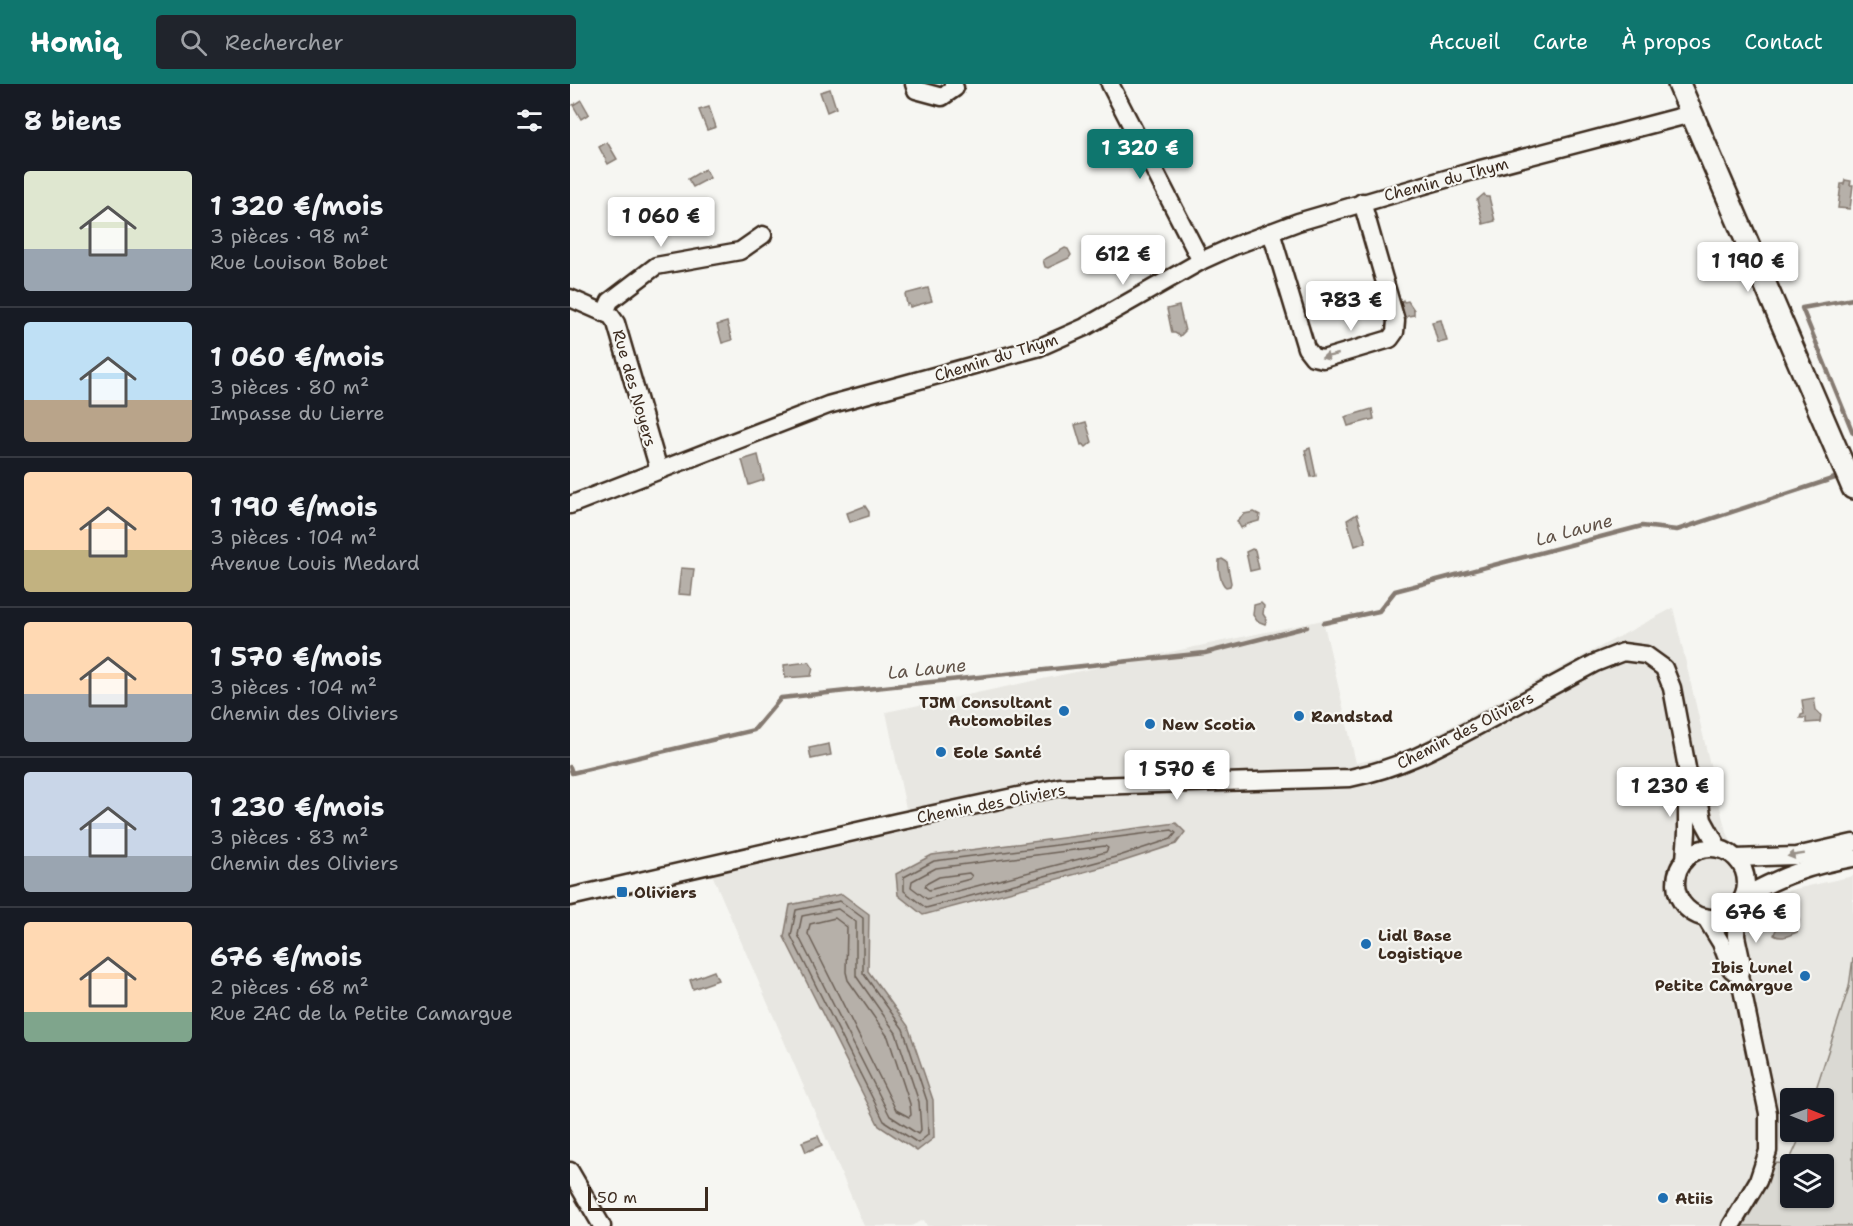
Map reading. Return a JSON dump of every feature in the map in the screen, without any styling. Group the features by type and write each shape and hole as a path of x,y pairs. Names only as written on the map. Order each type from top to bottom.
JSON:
{"street":[{"path":"914,84 916,90 942,97 955,88 953,84"},
{"path":"1110,84 1201,261"},
{"path":"1679,84 1853,488"},
{"name":"Chemin du Thym","path":"570,505 828,405 1040,347 1085,327 1201,261 1298,222 1473,171 1691,114"},
{"path":"1270,232 1306,348 1313,357 1323,358 1390,339 1395,332 1396,321 1362,202"},
{"path":"605,313 610,300 656,266 740,251 763,235"},
{"name":"Rue des Noyers","path":"570,298 611,316 616,323 659,470"},
{"name":"Chemin des Oliviers","path":"570,897 1060,787 1341,778 1374,773 1430,752 1595,663 1623,652 1646,655 1664,668 1672,688 1690,784 1687,794 1688,832 1685,860"},
{"name":"Chemin des Oliviers","path":"1690,784 1698,793 1703,820 1719,849"},
{"path":"1853,843 1796,856 1736,858 1719,849 1700,850 1685,860 1678,873 1676,885 1685,906 1705,917 1716,917 1727,914 1740,902 1778,878 1816,865 1853,858"},
{"path":"1731,1226 1758,1181 1768,1151 1768,1113 1739,975 1742,964 1736,936 1740,902 1746,886 1745,876 1736,858"},
{"path":"1705,917 1731,969 1739,975"},
{"path":"570,1172 602,1226"}],"shaded area":[{"path":"1673,608 1725,828 1756,898 1853,876 1853,958 1849,987 1816,1088 1780,1088 1780,1142 1799,1142 1793,1154 1780,1154 1780,1175 1741,1226 927,1226 924,1220 911,1226 864,1226 711,872 910,828 886,712 1323,620 1356,763 1399,754"},
{"path":"1853,958 1853,1226 1741,1226 1775,1163 1780,1163 1780,1208 1834,1208 1834,1154 1793,1154 1798,1142 1834,1142 1834,1088 1816,1088 1849,987"}],"water":[{"path":"830,89 836,108 827,112 820,92"},
{"path":"581,100 589,114 581,119 573,105"},
{"path":"709,107 716,127 707,130 699,110"},
{"path":"607,142 617,159 608,164 599,147"},
{"path":"705,169 710,178 693,187 688,179"},
{"path":"1845,180 1851,181 1850,185 1853,185 1850,209 1838,208 1841,184 1844,184"},
{"path":"1484,194 1489,197 1495,221 1483,224 1477,200"},
{"path":"1065,248 1071,255 1069,258 1048,268 1045,267 1043,260"},
{"path":"928,288 932,301 910,307 909,304 907,305 905,294"},
{"path":"1403,300 1408,301 1414,310 1414,315 1408,316 1405,320 1400,305"},
{"path":"1179,306 1185,331 1180,336 1172,333 1167,309"},
{"path":"1441,320 1447,341 1438,343 1432,322"},
{"path":"727,322 732,340 722,343 717,325"},
{"path":"1372,409 1374,419 1348,426 1345,417"},
{"path":"1086,422 1092,442 1086,447 1081,445 1075,425"},
{"path":"1310,448 1316,476 1311,477 1305,450"},
{"path":"758,455 764,480 749,485 742,460"},
{"path":"865,506 869,516 850,522 847,513"},
{"path":"1254,512 1260,515 1259,521 1241,528 1237,521 1244,514"},
{"path":"1357,514 1366,542 1355,546 1347,520"},
{"path":"1255,550 1259,569 1250,571 1246,552"},
{"path":"1219,560 1227,562 1231,583 1226,587 1219,571"},
{"path":"681,568 694,569 691,595 678,594"},
{"path":"1261,603 1264,606 1263,614 1267,620 1265,624 1257,621 1253,615 1254,605"},
{"path":"809,662 813,668 811,676 785,678 784,665"},
{"path":"1814,698 1816,710 1821,715 1820,722 1806,723 1806,718 1800,718 1804,714 1802,700"},
{"path":"829,744 831,755 811,759 809,748"},
{"path":"1176,823 1185,832 1176,844 1121,862 923,915 898,895 896,874 932,855"},
{"path":"842,894 869,914 868,971 908,1026 933,1100 934,1138 917,1151 879,1126 784,937 790,905"},
{"path":"1800,918 1797,932 1783,937 1774,935 1780,925"},
{"path":"714,971 718,980 693,989 690,980"},
{"path":"818,1136 822,1145 806,1152 802,1142"}],"waterway":[{"name":"La Laune","path":"1853,299 1802,308 1853,433"},
{"name":"La Laune","path":"1324,623 1379,611 1395,591 1642,526 1677,530 1838,477"},
{"name":"La Laune","path":"570,767 572,773 754,730 781,698 1205,653 1307,627"}],"place":[{"name":"TJM Consultant Automobiles","path":"1064,711"},
{"name":"Randstad","path":"1299,716"},
{"name":"New Scotia","path":"1150,724"},
{"name":"Eole Santé","path":"941,752"},
{"name":"Oliviers","path":"622,892"},
{"name":"Lidl Base Logistique","path":"1366,944"},
{"name":"Ibis Lunel Petite Camargue","path":"1805,976"},
{"name":"Atiis","path":"1663,1198"}]}
